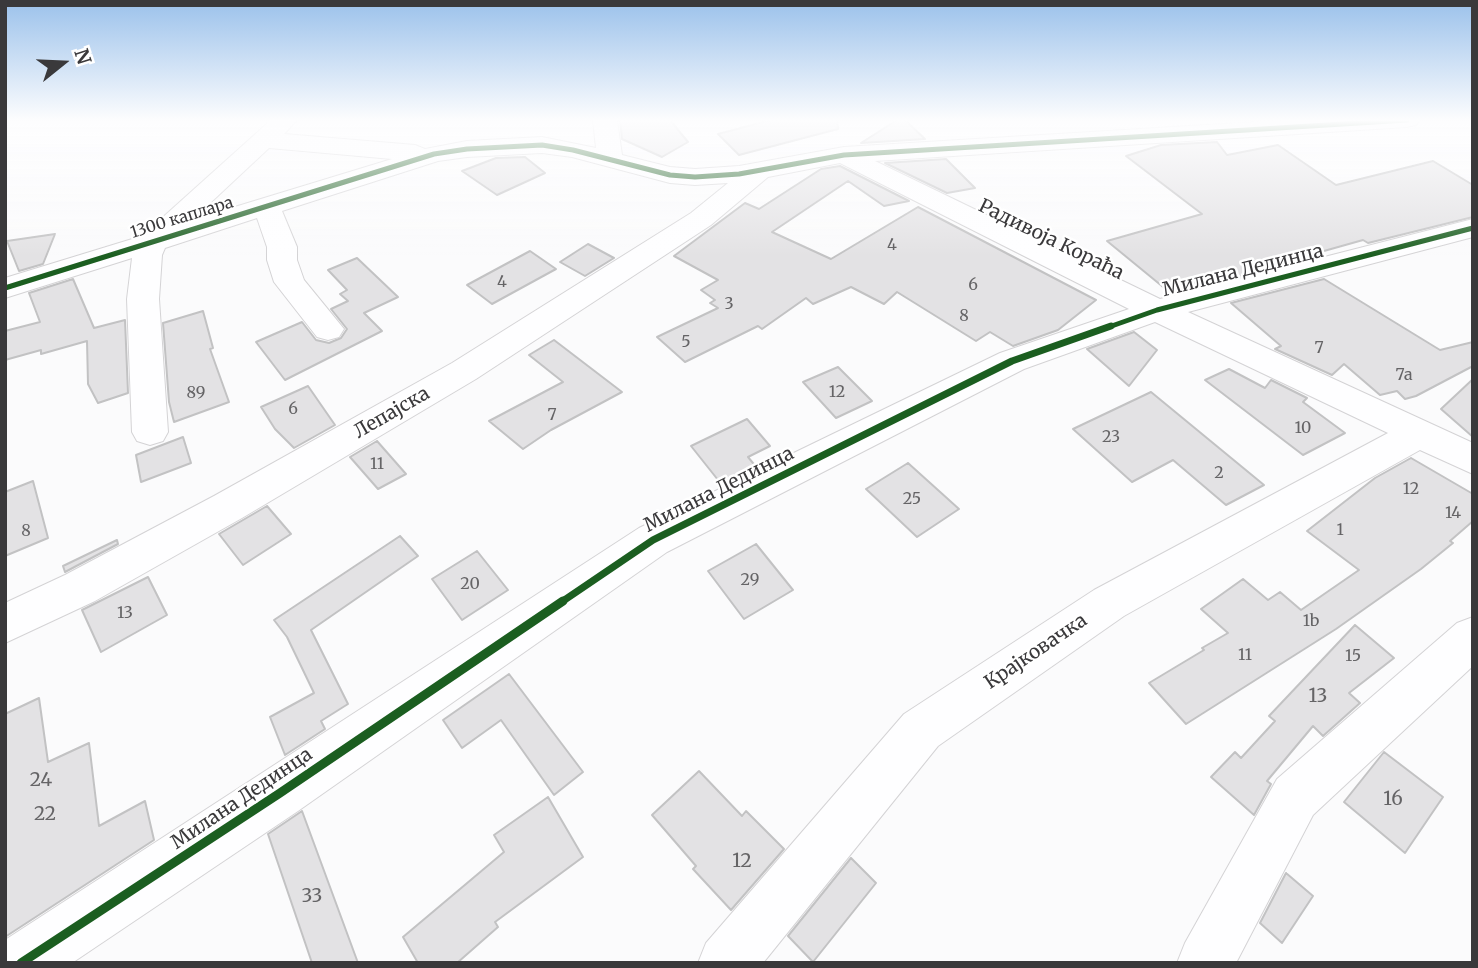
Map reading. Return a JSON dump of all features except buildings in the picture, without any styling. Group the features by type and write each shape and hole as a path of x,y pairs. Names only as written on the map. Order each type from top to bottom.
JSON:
{"street":[{"path":"150,432 143,299 147,255 153,241 236,165"},
{"name":"1300 каплара","path":"5,288 398,165"},
{"name":"1300 каплара","path":"635,165 670,175 695,177 790,165"},
{"name":"Радивоја Кораћа","path":"865,165 1157,310 1420,432 1473,460"},
{"name":"Лепајска","path":"5,624 80,588 228,508 464,371 701,219 759,171"},
{"path":"266,206 282,247 282,260 289,282 328,329"},
{"name":"Милана Дединца","path":"21,963 280,793 653,540 1012,361 1157,310 1473,228"},
{"name":"Крајковачка","path":"726,963 921,730 1109,603 1420,432"},
{"path":"1205,963 1295,797 1473,637"}],"cycle path":[{"path":"5,288 398,165"},
{"path":"632,165 670,175 695,177 739,174 788,165"},
{"path":"21,963 280,793 653,540 1012,361 1157,310 1473,228"}]}
